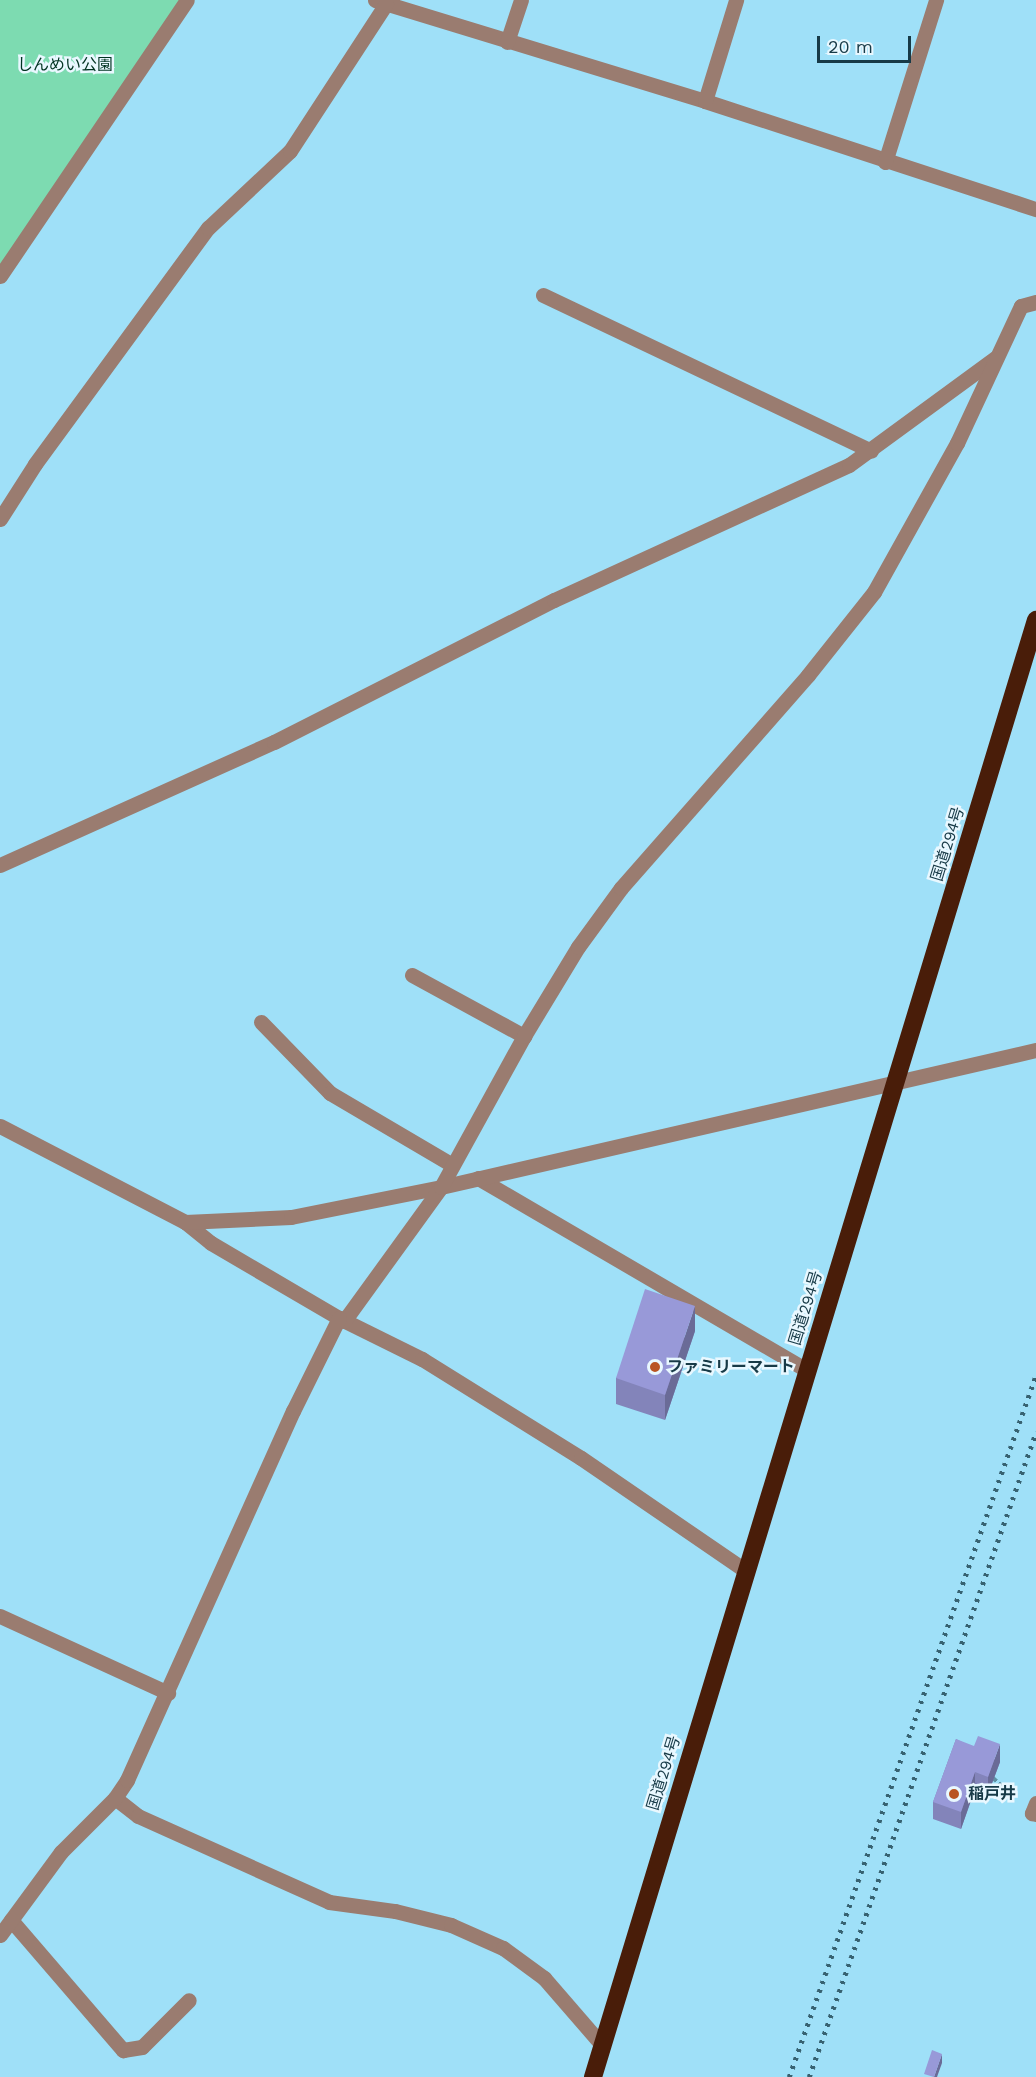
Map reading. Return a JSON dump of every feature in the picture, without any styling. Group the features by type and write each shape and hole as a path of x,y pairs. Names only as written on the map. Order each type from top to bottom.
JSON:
{"highway":[{"name":"国道294号","path":"593,2077 807,1371 897,1084 1036,620"}],"street":[{"path":"0,276 187,0"},
{"path":"507,42 521,0"},
{"path":"705,100 736,0"},
{"path":"885,162 936,0"},
{"path":"0,519 35,464 208,228 290,151 381,2 507,42 705,100 885,162 1036,209"},
{"path":"543,295 871,451"},
{"path":"0,1935 60,1852 115,1798 168,1693 293,1411 341,1319 441,1187 524,1036 578,947 621,888 808,675 874,592 957,443 1021,306 1036,302"},
{"path":"0,865 274,742 554,600 849,465 997,356"},
{"path":"412,975 524,1036"},
{"path":"261,1022 330,1093 453,1165"},
{"path":"185,1222 291,1217 441,1187 897,1084 1036,1050"},
{"path":"0,1126 185,1222 211,1243 341,1319 422,1359 580,1458 746,1571"},
{"path":"478,1179 807,1371"},
{"path":"0,1616 168,1693"},
{"path":"115,1798 138,1816 329,1902 395,1911 452,1925 503,1948 544,1978 602,2045"},
{"path":"1036,1803 1032,1813 1036,1814"},
{"path":"10,1920 123,2050 142,2047 189,2000"}],"green space":[{"name":"しんめい公園","path":"0,0 187,0 0,275"}],"building":[{"name":"ファミリーマート","path":"645,1289 695,1306 665,1395 616,1378"},
{"path":"978,1736 1000,1744 988,1777 975,1772 961,1812 933,1802 956,1739 974,1746"},
{"path":"932,2050 942,2054 934,2077 924,2074"}],"railway":[{"path":"789,2077 1036,1375"},
{"path":"809,2077 1036,1432"}],"place":[{"name":"ファミリーマート","path":"655,1367"},
{"name":"稲戸井","path":"954,1794"}]}
